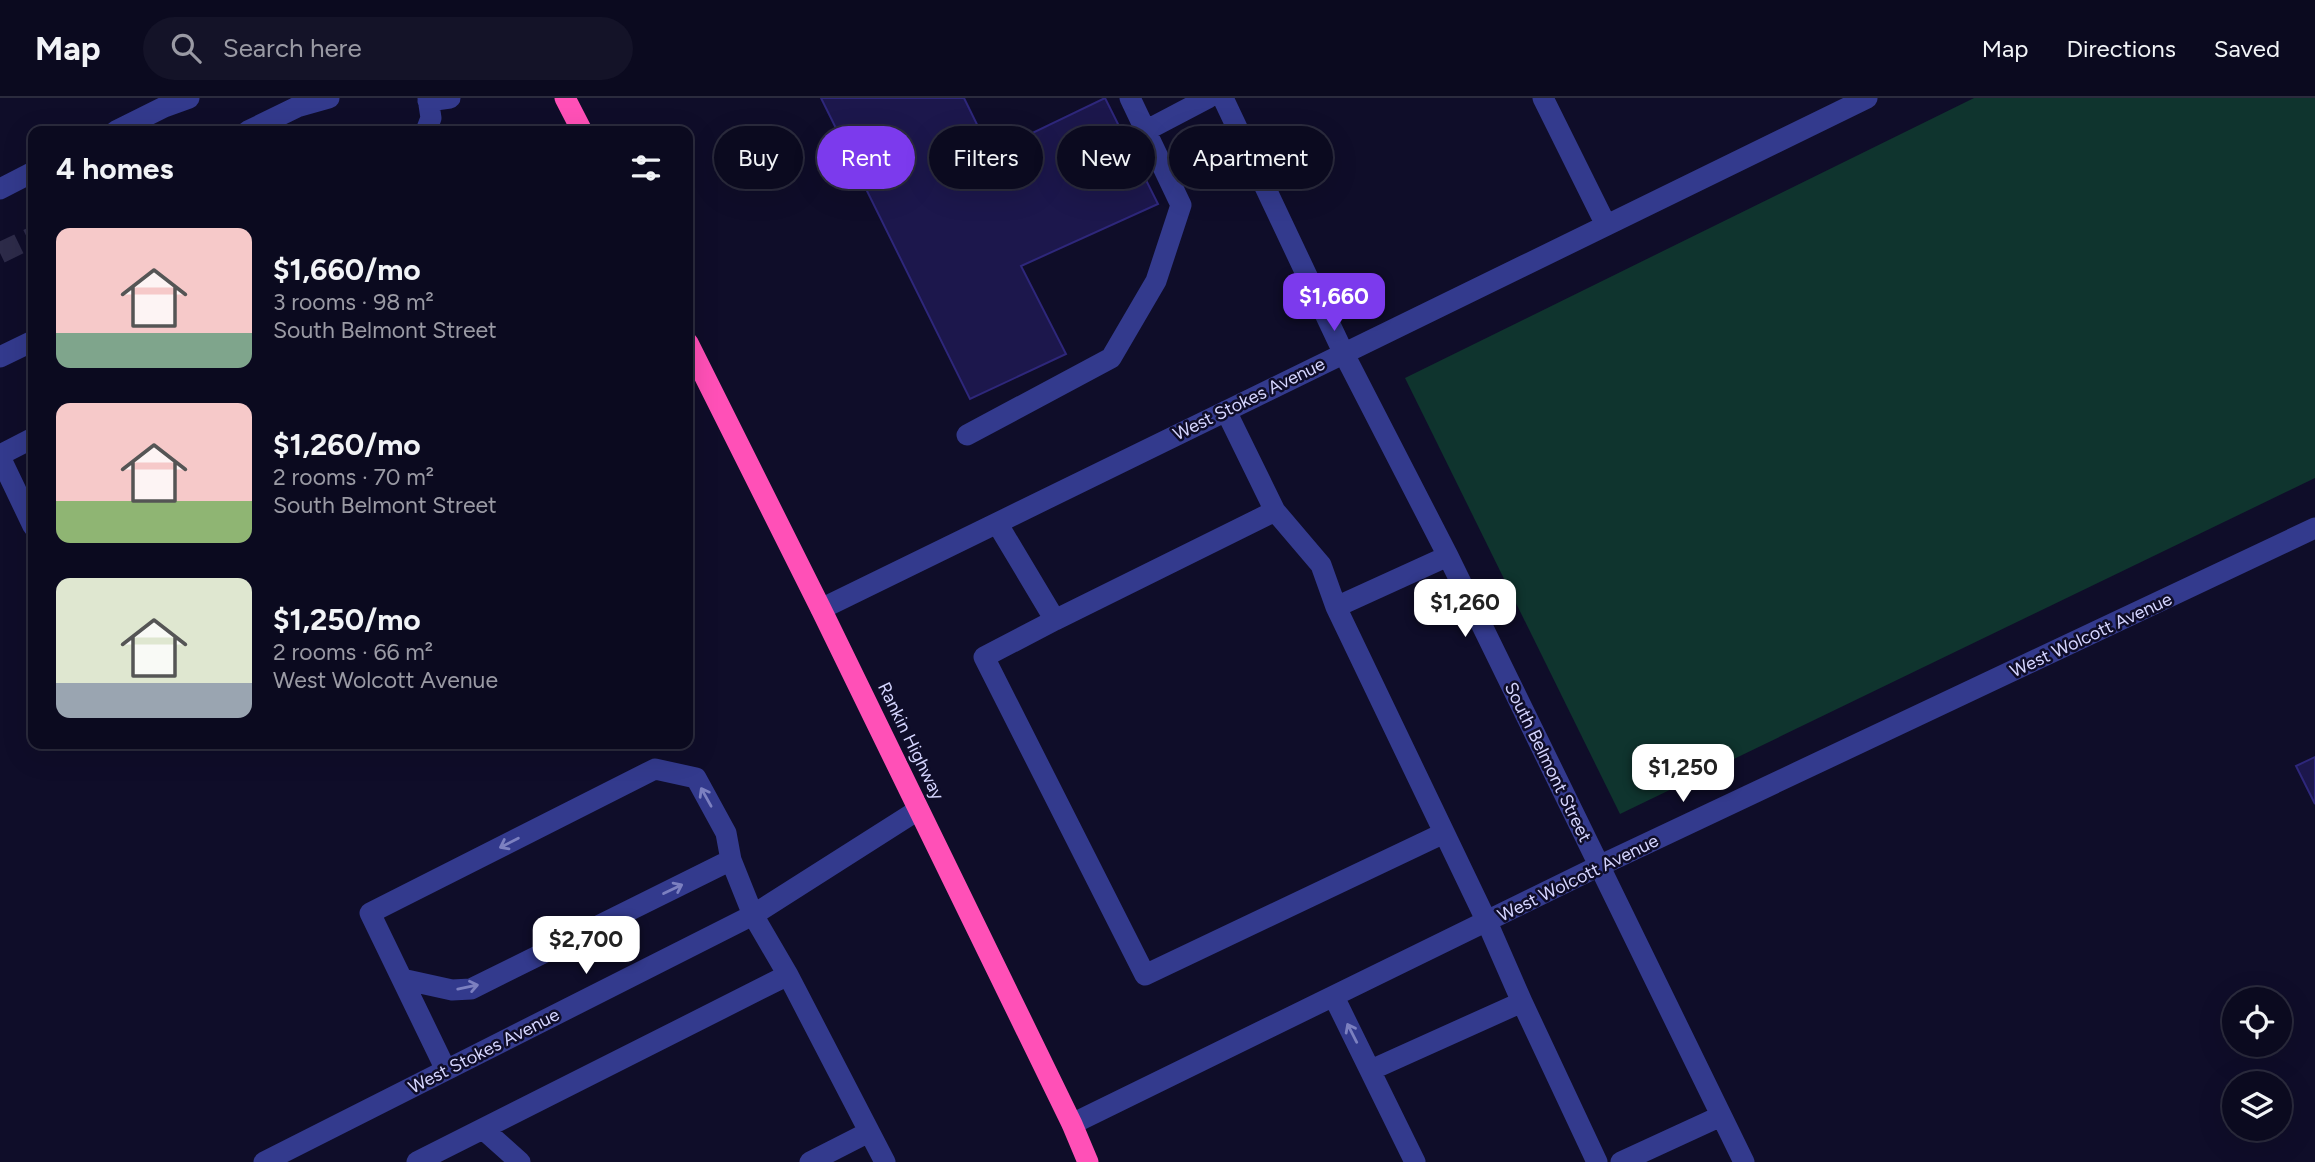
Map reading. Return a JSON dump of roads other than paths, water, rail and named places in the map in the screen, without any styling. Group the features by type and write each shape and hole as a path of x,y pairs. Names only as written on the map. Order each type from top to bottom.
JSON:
{"highway":[{"path":"565,98 579,126"},
{"name":"Rankin Highway","path":"693,353 821,609 1072,1124 1088,1162"}],"street":[{"path":"126,126 189,98"},
{"path":"258,126 297,107 329,98"},
{"path":"428,126 431,118 428,100 450,98"},
{"path":"1130,98 1145,126"},
{"path":"1155,126 1208,98"},
{"name":"South Belmont Street","path":"1223,98 1343,352 1448,556 1744,1162"},
{"path":"1543,98 1606,225"},
{"name":"West Stokes Avenue","path":"821,609 1867,98"},
{"path":"967,435 1111,358 1156,281 1181,205 1155,148"},
{"path":"0,189 28,175"},
{"path":"0,357 28,343"},
{"path":"1226,411 1275,511 1321,565 1336,607 1487,922 1597,1162"},
{"path":"28,441 0,456 28,515"},
{"path":"1275,511 984,657 1145,975 1444,834"},
{"path":"998,523 1055,620"},
{"name":"West Wolcott Avenue","path":"1072,1124 1599,866 2315,528"},
{"path":"1336,607 1448,556"},
{"path":"446,1070 370,913 654,769 696,778 726,833 731,860 752,915 788,975 885,1162"},
{"name":"West Stokes Avenue","path":"264,1162 752,915 918,810"},
{"path":"402,979 452,990 471,989 731,860"},
{"path":"427,1160 788,975"},
{"path":"1334,997 1415,1162"},
{"path":"1371,1070 1522,1002"},
{"path":"1621,1162 1721,1116"},
{"path":"483,1129 520,1162"},
{"path":"810,1162 869,1132"}],"tunnel":[{"path":"0,253 28,239"}]}
